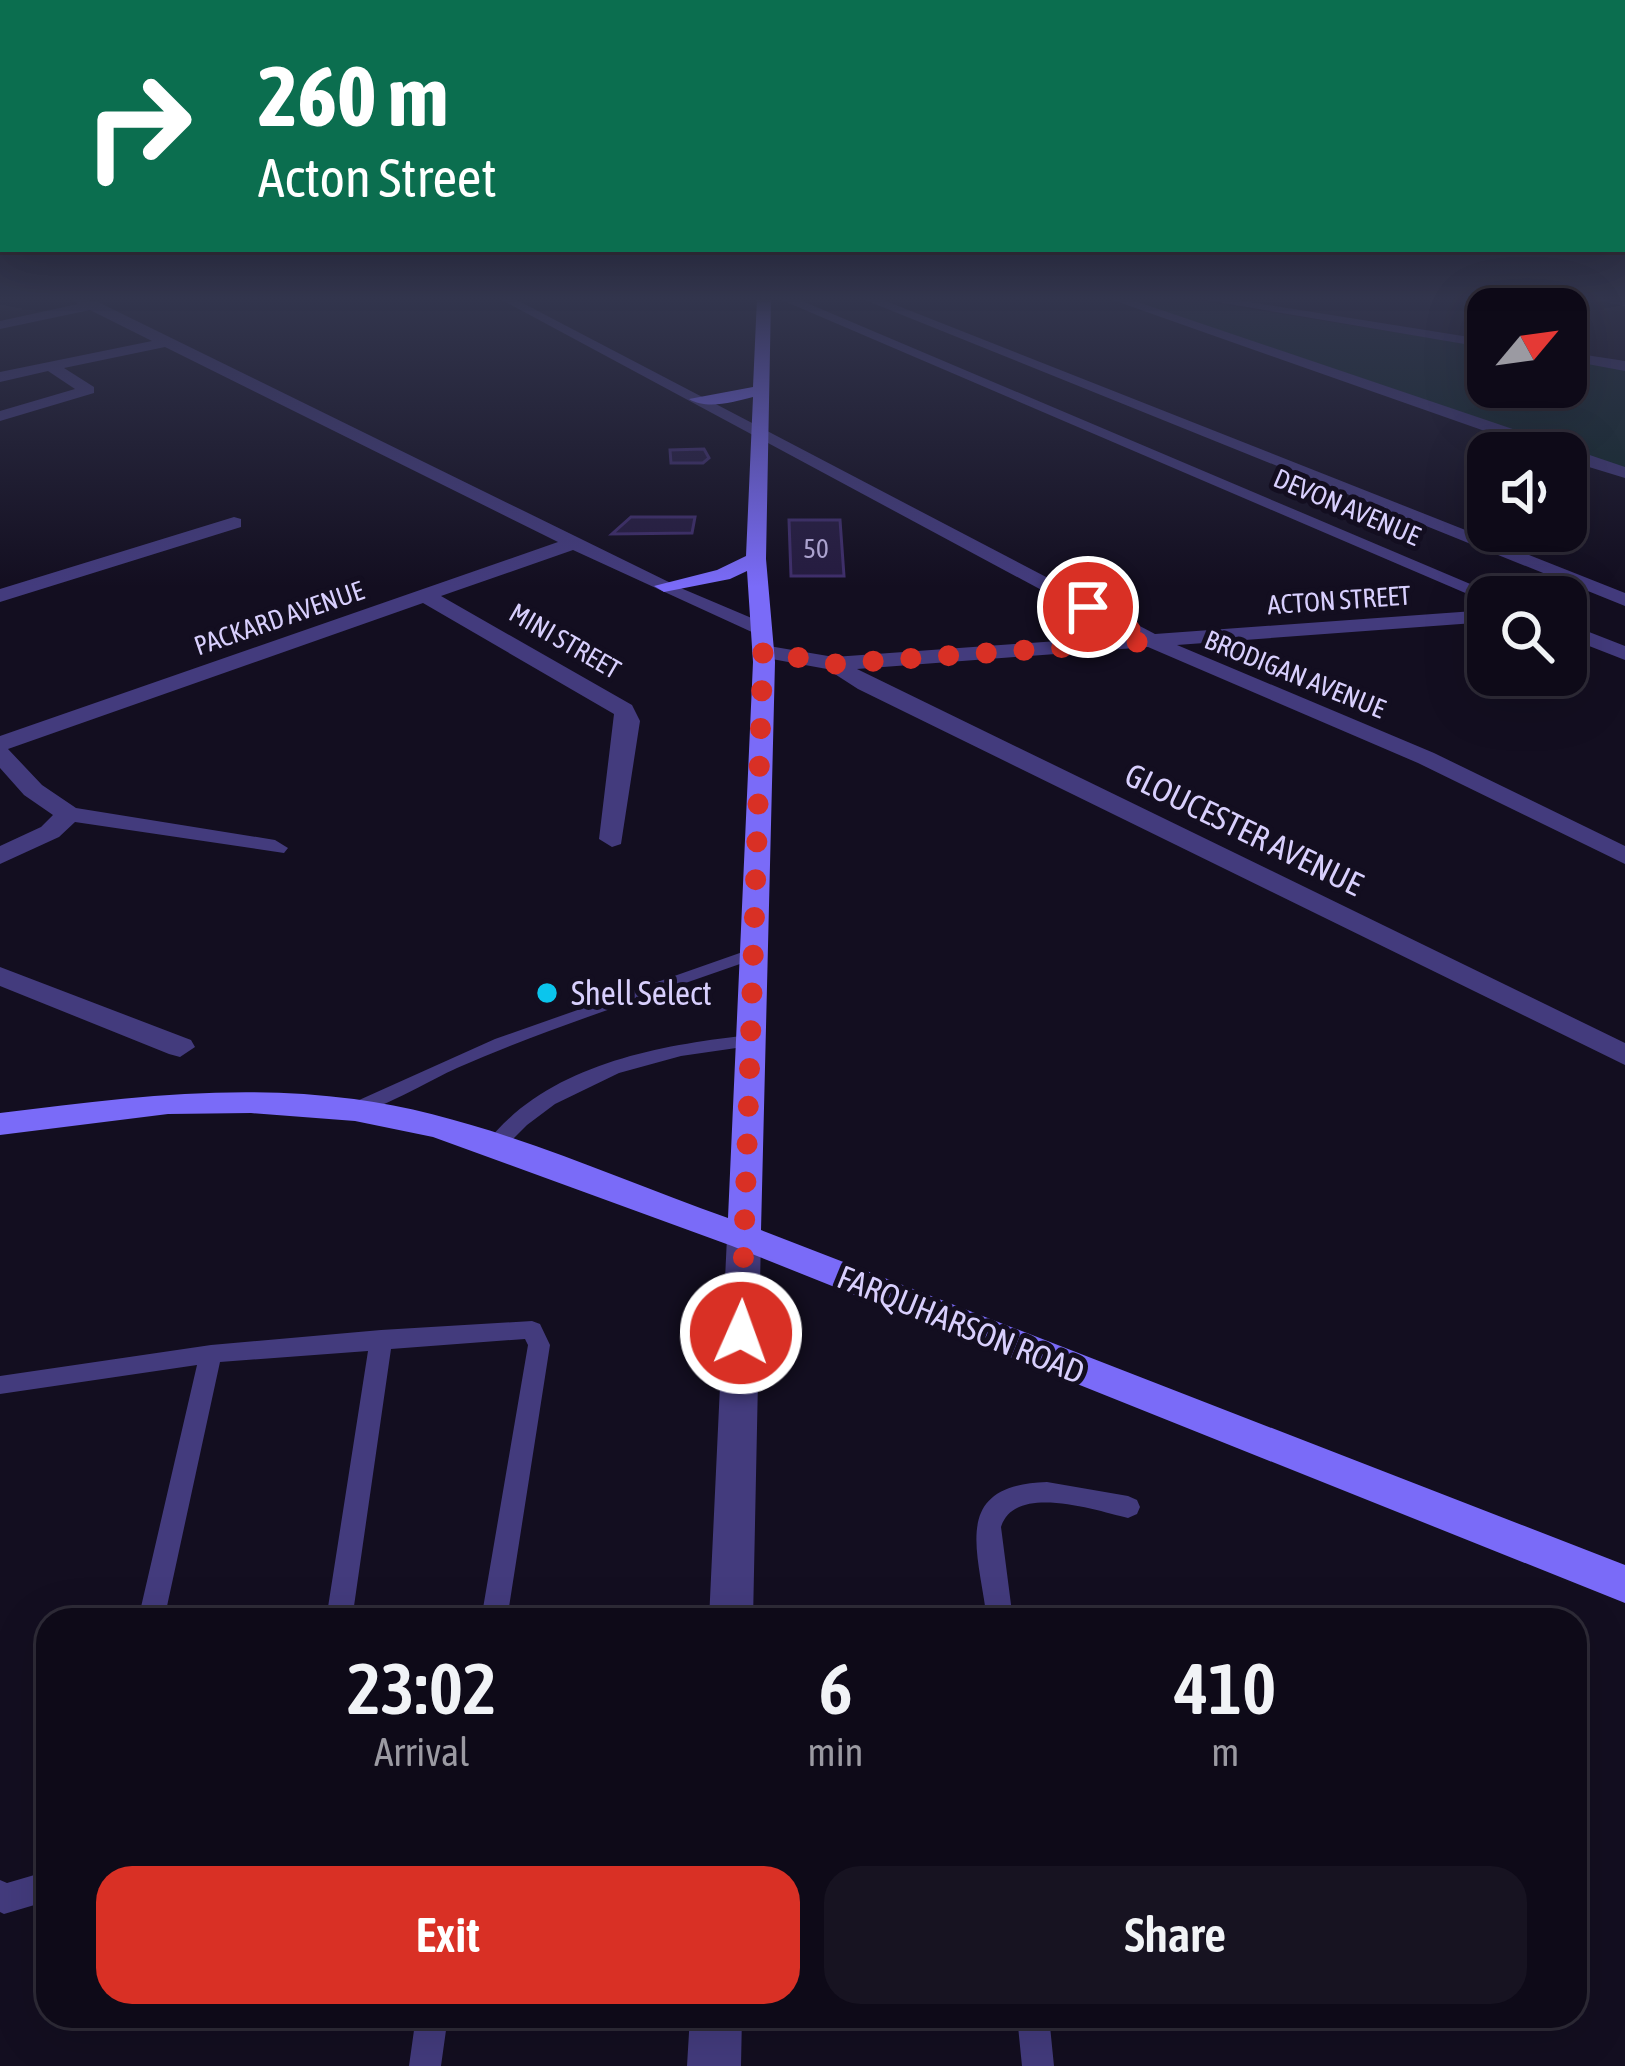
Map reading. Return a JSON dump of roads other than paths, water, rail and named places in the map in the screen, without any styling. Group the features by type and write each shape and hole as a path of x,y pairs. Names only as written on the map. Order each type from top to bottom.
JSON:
{"street":[{"path":"0,416 73,394"},
{"path":"276,394 664,586 762,640"},
{"name":"BRODIGAN AVENUE","path":"688,394 1151,641 1426,758 1625,856"},
{"path":"697,399 744,394"},
{"path":"731,1608 762,640 756,560 759,394"},
{"name":"DEVON AVENUE","path":"1012,394 1467,587"},
{"path":"1107,394 1625,603"},
{"path":"1392,394 1501,432"},
{"path":"1587,461 1625,473"},
{"path":"0,596 234,523"},
{"name":"PACKARD AVENUE","path":"0,744 576,542"},
{"path":"664,586 723,574 756,560"},
{"name":"MINI STREET","path":"424,595 624,710 628,721 612,839"},
{"path":"1587,608 1625,603"},
{"name":"ACTON STREET","path":"762,640 834,664 1467,618"},
{"path":"1587,638 1625,654"},
{"name":"GLOUCESTER AVENUE","path":"834,664 866,684 1625,1055"},
{"path":"0,754 33,790 69,814 275,848"},
{"path":"0,856 50,832 69,814"},
{"path":"0,976 179,1048"},
{"name":"FARQUHARSON ROAD","path":"0,1124 168,1103 251,1102 355,1110 496,1144 1625,1584"},
{"path":"714,2066 716,2028"}],"lane":[{"path":"355,1110 428,1072 754,953"},
{"path":"496,1144 550,1098 593,1076 675,1050 751,1041"},
{"path":"0,1384 211,1354 532,1330 539,1346 496,1608"},
{"path":"341,1608 381,1339"},
{"path":"154,1608 211,1354"},
{"path":"999,1608 989,1523 997,1508 1012,1496 1037,1490 1129,1508"},
{"path":"0,1894 4,1898 36,1889"},
{"path":"424,2066 430,2028"},
{"path":"1034,2028 1038,2066"}],"place":[{"name":"Shell Select","path":"547,993"}]}
